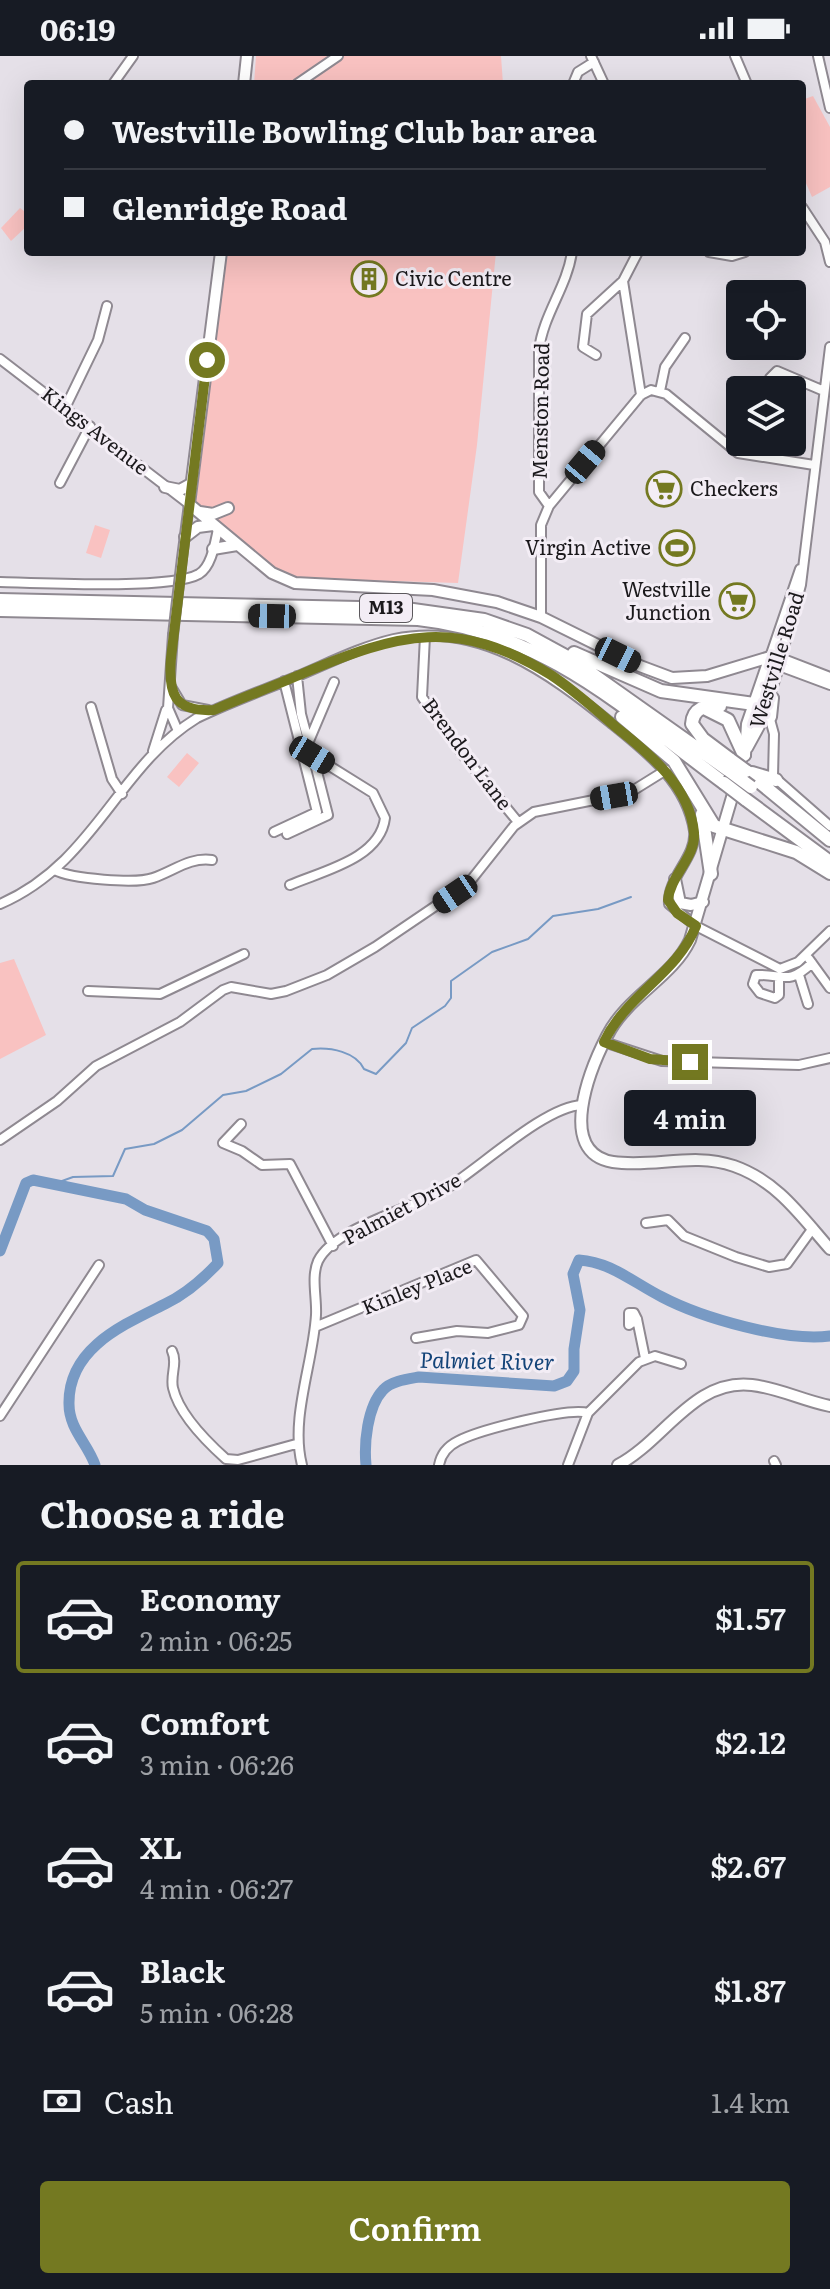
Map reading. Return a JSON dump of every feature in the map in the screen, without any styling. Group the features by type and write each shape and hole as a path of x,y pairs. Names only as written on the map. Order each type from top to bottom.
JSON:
{"highway":[{"name":"M13","path":"0,600 406,609 484,620 527,635 582,666 735,764 748,793 830,862"},
{"name":"M13","path":"0,610 418,619 488,632 532,649 735,764"},
{"path":"488,632 565,673 656,744 682,771 709,822 722,830 789,849 830,873"},
{"path":"527,635 563,648 649,688 761,710"},
{"path":"701,708 761,710"},
{"path":"701,708 693,717 694,728 830,842"},
{"path":"701,708 728,720 735,764"},
{"path":"746,771 776,780"},
{"name":"M13","path":"748,793 830,842"},
{"path":"702,811 711,874"}],"main road":[{"path":"246,80 247,56"},
{"path":"220,256 191,484 193,508 272,573 295,583 448,592 497,602 541,617 640,666 672,678 707,676 771,661"},
{"path":"165,487 180,490 191,484"},
{"path":"193,508 213,514 228,508"},
{"path":"185,537 195,528 216,527"},
{"path":"213,549 237,545"},
{"name":"Westville Road","path":"582,1105 604,1042 630,1003 677,960 696,926 722,830 735,764 771,689 771,661"},
{"name":"Westville Road","path":"761,710 771,661"},
{"path":"675,879 676,896 680,903 691,905 703,902"},
{"path":"582,1105 582,1136 589,1149 599,1157 623,1162 699,1159 730,1165 776,1190 830,1249"},
{"path":"618,1465 633,1462 688,1407 726,1386 754,1385 830,1406"}],"street":[{"path":"116,80 133,56"},
{"path":"303,80 338,56"},
{"path":"735,56 745,80"},
{"path":"818,56 830,108"},
{"path":"575,80 578,72 593,59 602,80"},
{"path":"806,213 825,242 830,262"},
{"name":"Menston Road","path":"541,617 541,525 549,506 539,492 539,350 571,256"},
{"path":"596,355 583,347 587,314 623,281 636,256"},
{"path":"623,281 641,395"},
{"path":"66,406 98,340 107,306"},
{"path":"660,391 666,364 685,338"},
{"name":"Westville Road","path":"771,661 786,643 797,608 830,347"},
{"name":"Kings Avenue","path":"0,359 66,406 193,508"},
{"path":"772,376 777,371 789,376"},
{"path":"806,383 824,391"},
{"path":"549,506 641,395 648,391 660,391 738,453 814,465"},
{"path":"60,483 90,426"},
{"path":"150,759 168,703 182,558 193,508"},
{"path":"0,582 131,583 192,576 204,569 213,549 216,527"},
{"name":"Westville Road","path":"771,661 800,569"},
{"path":"780,625 788,619 791,609 797,608"},
{"path":"0,904 55,870 89,838 150,759 178,731 214,710 378,643 425,636 464,639 527,662 559,681 666,770 686,810 694,835 675,879 669,904 696,926 780,969 793,965 830,931"},
{"name":"Brendon Lane","path":"425,636 420,684 426,704 518,822"},
{"path":"786,643 804,666"},
{"path":"771,661 804,666 830,677"},
{"path":"771,661 830,685"},
{"path":"287,834 328,815 308,742 297,676"},
{"path":"169,681 182,705 198,711 214,710"},
{"path":"274,832 317,812 284,681"},
{"path":"308,742 334,682"},
{"path":"168,703 178,731"},
{"path":"91,707 112,779 122,794"},
{"path":"761,710 774,734 771,769 776,780 830,826"},
{"path":"290,885 366,850 378,839 385,823 383,809 373,793 312,755"},
{"path":"0,1140 62,1097 96,1066 180,1022 223,990 231,987 260,994 286,991 327,975 395,935 468,884 518,822 543,808 629,793 666,770"},
{"path":"55,870 70,876 145,880 195,859 212,860"},
{"path":"88,991 160,994 244,954"},
{"path":"805,955 830,988"},
{"path":"779,979 799,975 812,963"},
{"path":"799,975 808,1004"},
{"path":"604,1042 662,1061 799,1065 830,1058"},
{"name":"Palmiet Drive","path":"302,1465 296,1444 315,1327 317,1264 333,1246 442,1192 557,1112 582,1105"},
{"path":"241,1124 223,1143 262,1165 290,1164 333,1246"},
{"path":"646,1223 668,1220 680,1233 697,1241 750,1263 779,1267 793,1258 813,1228"},
{"name":"Kinley Place","path":"315,1327 476,1260 523,1316 519,1325 497,1331 457,1331 416,1338"},
{"path":"0,1416 99,1265"},
{"path":"637,1319 645,1358"},
{"path":"172,1351 176,1361 172,1384 179,1403 226,1459 238,1460 296,1444"},
{"path":"568,1465 588,1413 645,1358 664,1357 681,1364"},
{"path":"439,1465 446,1449 468,1437 565,1411 588,1413"}],"shaded area":[{"path":"256,56 501,56 503,80 254,80"},
{"path":"813,96 830,127 830,187 812,197 806,183 806,99"},
{"path":"20,208 24,211 24,229 11,241 1,228"},
{"path":"227,256 496,256 477,445 458,583 295,578 277,572 196,502"},
{"path":"95,525 110,530 101,558 86,553"},
{"path":"187,753 199,763 179,787 167,777"},
{"path":"14,959 46,1035 0,1059 0,963"}],"waterway":[{"path":"51,1185 73,1177 113,1176 125,1149 154,1144 182,1130 223,1095 246,1091 281,1074 312,1049 342,1052 376,1074 406,1043 412,1028 445,1006 451,998 451,981 492,952 528,939 553,916 598,909 631,897"},
{"name":"Palmiet River","path":"0,1251 26,1183 33,1180 126,1199 145,1210 207,1231 214,1239 218,1263 179,1296 101,1341 78,1368 71,1384 70,1413 75,1429 95,1465"},
{"name":"Palmiet River","path":"366,1465 366,1437 373,1406 383,1390 395,1382 419,1377 554,1386 567,1381 574,1371 580,1310 573,1274 579,1260 612,1269 679,1305 744,1327 791,1335 830,1336"}],"place":[{"name":"Civic Centre","path":"369,279"},
{"name":"Checkers","path":"664,489"},
{"name":"Virgin Active","path":"677,548"},
{"name":"Westville Junction","path":"737,601"}],"route":[{"path":"207,360 169,681 178,702 198,711 214,710 364,648 409,637 452,637 493,647 551,675 666,770 692,822 694,841 670,889 668,900 677,913 696,926 684,952 624,1010 604,1042 640,1057 690,1062"}]}
